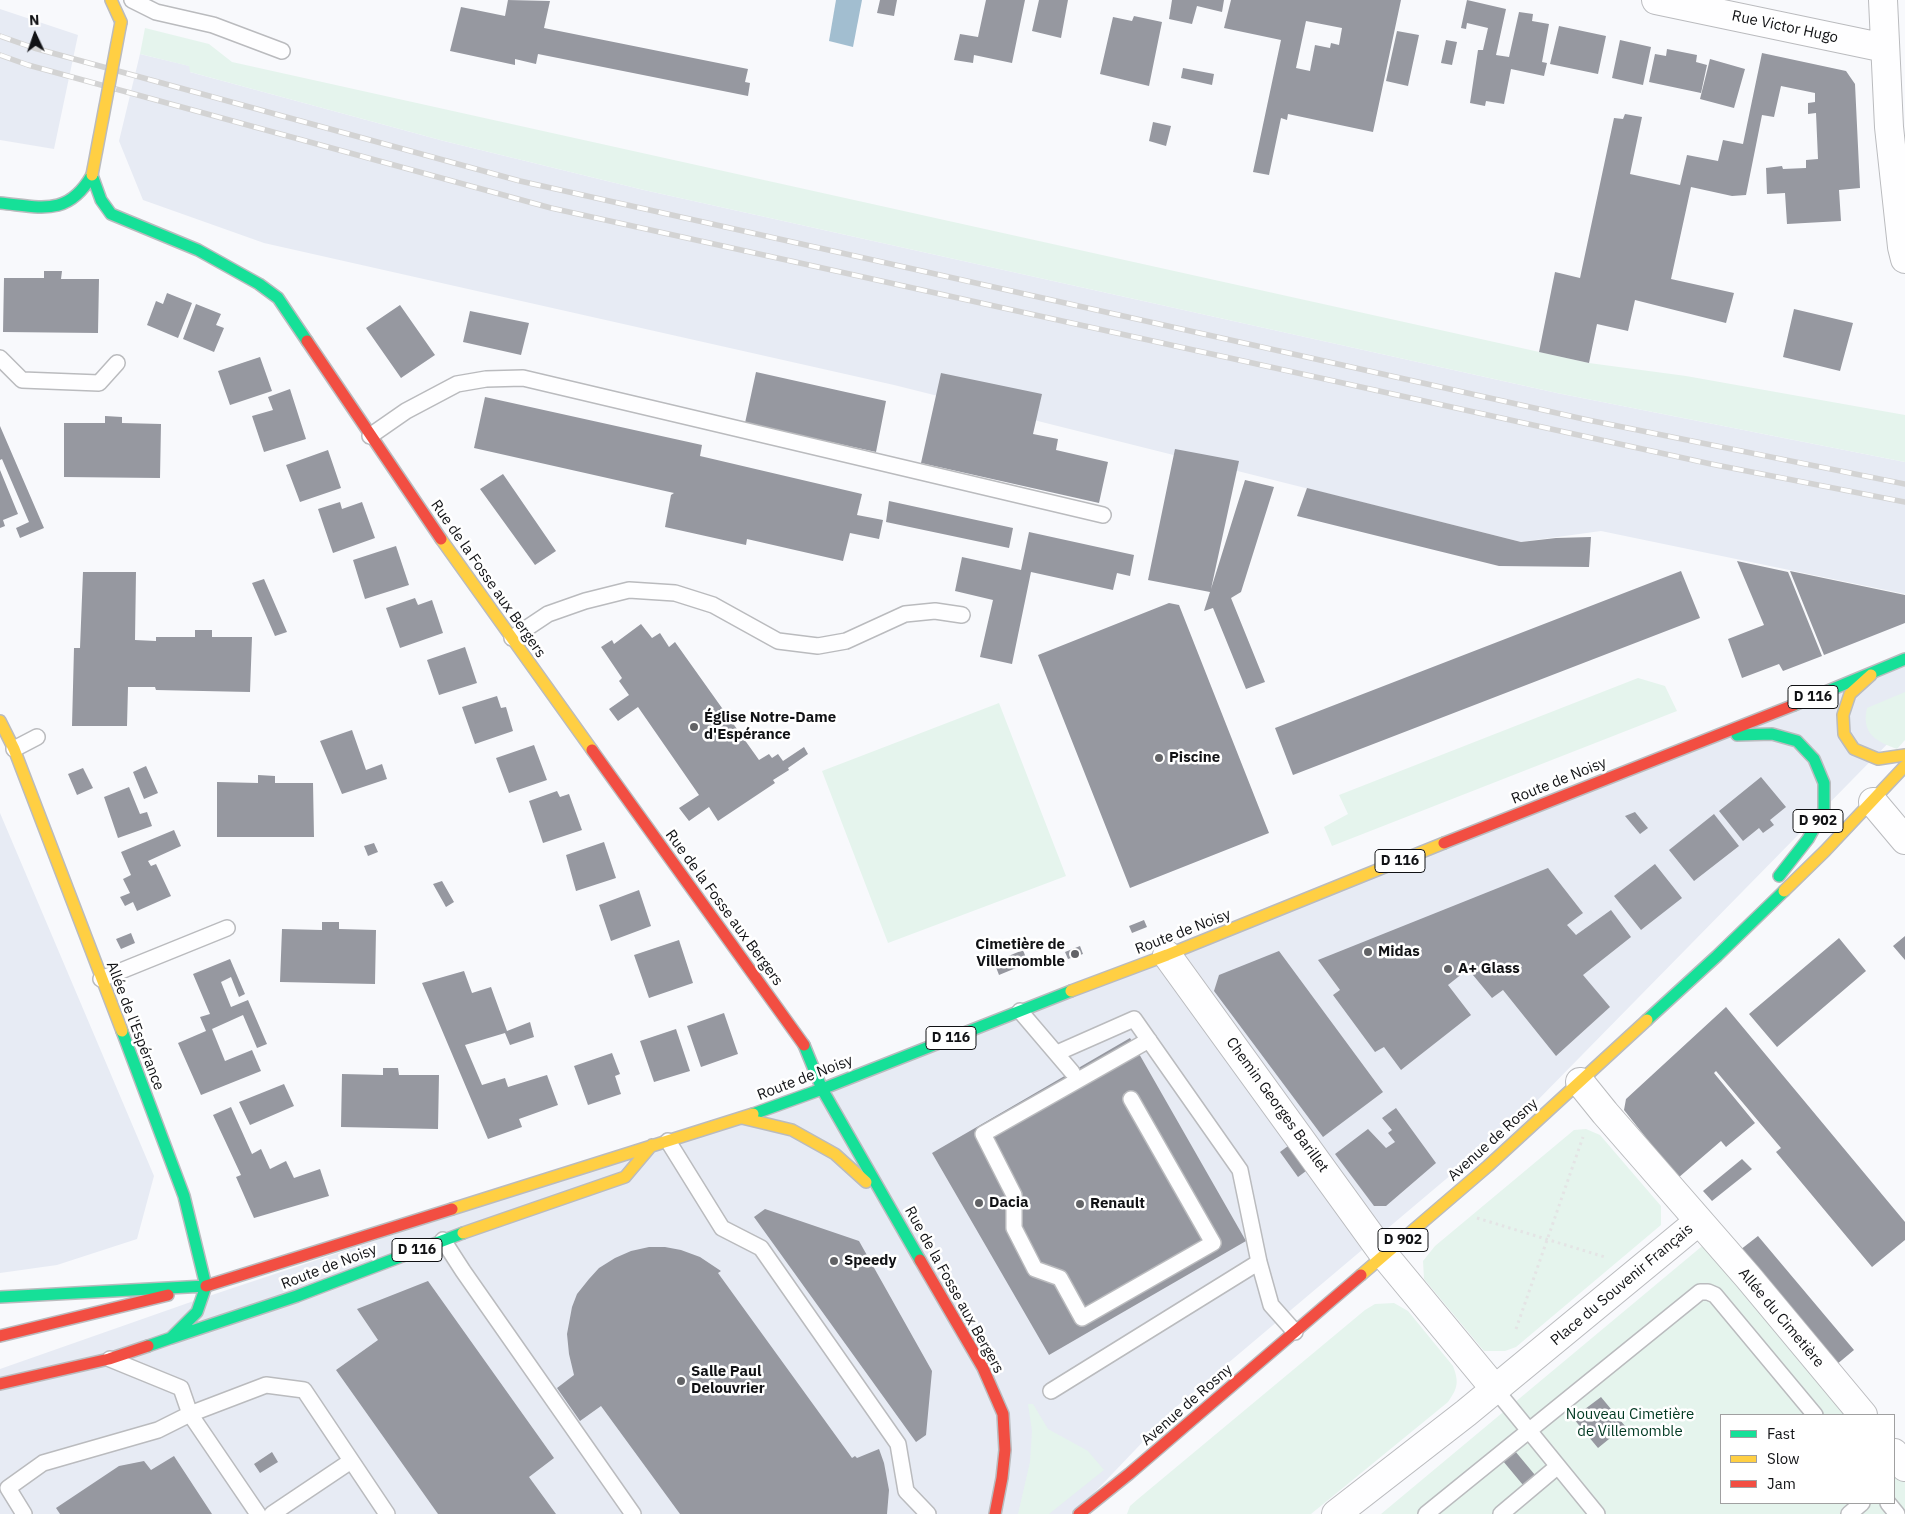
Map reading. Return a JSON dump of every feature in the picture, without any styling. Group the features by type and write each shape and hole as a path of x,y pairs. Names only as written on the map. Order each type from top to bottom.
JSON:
{"main road":[{"path":"111,0 121,22"},
{"path":"0,203 52,208 67,203 78,195 92,175 126,0"},
{"name":"Rue de la Fosse aux Bergers","path":"92,175 101,200 111,214 235,268 278,298 431,525 806,1048 822,1089 983,1368 1003,1415 1005,1454 995,1514"},
{"name":"Route de Noisy","path":"206,1286 742,1118 822,1089 1167,955 1568,793 1720,735 1905,659"},
{"path":"1875,671 1850,694 1843,715 1844,734 1854,749 1878,759 1905,755"},
{"name":"Allée de l'Espérance","path":"0,721 14,749 184,1196 206,1286"},
{"name":"Route de Noisy","path":"1717,956 1808,839 1824,810 1824,782 1814,759 1797,741 1772,734 1720,735"},
{"name":"Avenue de Rosny","path":"1081,1513 1130,1474 1488,1166 1587,1091 1717,956 1873,802 1905,766"},
{"name":"Rue de la Fosse aux Bergers","path":"742,1118 792,1130 835,1154 885,1200"},
{"name":"Route de Noisy","path":"0,1384 109,1359 297,1296 493,1221 625,1177 652,1145"},
{"path":"0,1297 206,1286 197,1312 171,1338"},
{"name":"D 116","path":"0,1336 206,1286"}],"street":[{"name":"Rue Victor Hugo","path":"1656,0 1885,48"},
{"path":"1883,0 1885,48 1897,123 1902,247 1905,260"},
{"path":"1873,802 1905,840"},
{"name":"Chemin Georges Barillet","path":"1167,955 1385,1256"},
{"name":"Place du Souvenir Français","path":"1336,1514 1495,1389 1699,1221 1587,1091"},
{"name":"Allée du Cimetière","path":"1699,1221 1862,1414"},
{"path":"1385,1256 1495,1389"},
{"path":"1895,1454 1905,1466"}],"lane":[{"path":"132,0 156,12 213,25 282,51"},
{"path":"0,358 22,380 99,383 117,363"},
{"path":"370,436 406,411 457,384 523,378 1103,515"},
{"path":"512,638 548,614 585,601 629,590 674,593 713,605 778,641 818,646 846,641 905,614 935,611 962,615"},
{"path":"14,749 37,737"},
{"path":"101,979 227,928"},
{"path":"1020,1011 1072,1072"},
{"path":"1057,1053 1134,1018 1240,1170 1259,1262 1271,1305 1295,1332"},
{"path":"1131,1099 1213,1243 1082,1318 1060,1278 1035,1269 1014,1228 1014,1194 983,1134 1149,1040"},
{"path":"668,1141 722,1228 761,1248 898,1444 906,1492 928,1514"},
{"path":"443,1240 468,1279 633,1514"},
{"path":"1051,1391 1259,1262"},
{"path":"1426,1514 1700,1292 1708,1292 1715,1295 1814,1414"},
{"path":"109,1359 182,1388 190,1414 258,1514"},
{"path":"24,1514 8,1488 43,1463 158,1430 190,1414 266,1385 304,1390 387,1514"},
{"path":"1495,1389 1597,1514"},
{"path":"272,1514 352,1462"},
{"path":"1501,1514 1558,1466"},
{"path":"1849,1514 1861,1504"},
{"path":"1889,1504 1897,1514"}],"path":[{"path":"1515,1333 1547,1240 1587,1091"},
{"path":"1440,1207 1642,1268"}],"shaded area":[{"path":"0,9 78,35 54,149 0,140"},
{"path":"140,54 190,66 190,72 444,141 644,190 1557,393 1905,462 1905,594 1601,531 1521,542 894,385 264,243 143,200 119,141"},
{"path":"1905,659 1905,726 1529,1109 1176,1407 1074,1514 0,1514 0,1369 188,1303 742,1118"},
{"path":"0,813 154,1176 137,1239 57,1265 0,1273"}],"green space":[{"path":"145,28 209,44 232,62 1589,363 1686,376 1905,415 1905,462 1557,393 644,190 444,141 190,72 189,66 140,54"},
{"path":"1638,678 1665,686 1677,711 1332,846 1324,827 1348,814 1339,795"},
{"path":"1905,692 1905,740 1897,749 1883,743 1868,730 1866,724 1867,708"},
{"path":"999,703 1066,876 888,943 822,771"},
{"path":"1586,1129 1600,1135 1661,1206 1661,1225 1516,1347 1505,1351 1484,1351 1424,1279 1423,1261 1435,1246 1574,1130"},
{"name":"Nouveau Cimetière de Villemomble","path":"1707,1242 1850,1414 1720,1414 1720,1504 1895,1504 1895,1467 1905,1480 1905,1514 1381,1514"},
{"path":"1394,1303 1408,1311 1453,1366 1457,1381 1456,1389 1448,1402 1311,1514 1127,1514 1130,1506 1138,1499 1365,1310 1375,1304"},
{"path":"1028,1404 1033,1404 1048,1429 1088,1451 1104,1470 1049,1514 1018,1514 1030,1462 1032,1431"}],"water":[{"path":"836,0 862,0 853,47 829,41"}],"building":[{"path":"508,0 550,1 544,28 748,69 745,82 750,83 748,96 538,54 536,64 515,59 515,65 450,51 461,7 505,16"},
{"path":"880,0 897,0 894,16 877,13"},
{"path":"986,0 1025,0 1012,63 974,55 973,63 954,60 960,34 978,37"},
{"path":"1039,0 1068,0 1061,38 1032,31"},
{"path":"1172,0 1224,0 1222,12 1197,6 1192,24 1169,19"},
{"path":"1231,0 1401,0 1373,132 1288,114 1287,120 1281,118 1269,175 1253,172 1281,40 1224,28","holes":["1306,21 1342,28 1339,45 1331,43 1330,48 1315,45 1310,71 1296,68"]},
{"path":"1467,0 1506,9 1496,55 1509,57 1519,12 1533,14 1532,21 1549,24 1542,62 1547,63 1544,76 1511,69 1504,104 1486,101 1485,106 1470,103 1478,50 1483,50 1488,28 1467,23 1466,29 1461,28"},
{"path":"1134,16 1162,22 1149,86 1100,74 1113,17 1132,21"},
{"path":"1559,26 1606,36 1598,74 1550,64"},
{"path":"1397,31 1419,35 1408,86 1386,81"},
{"path":"1446,40 1457,42 1452,65 1441,63"},
{"path":"1620,40 1651,47 1643,85 1612,78"},
{"path":"1667,49 1697,55 1696,62 1707,65 1701,93 1649,82 1655,54 1666,56"},
{"path":"1762,53 1846,71 1855,84 1860,188 1839,190 1841,221 1787,224 1785,193 1767,194 1766,168 1782,166 1783,169 1806,168 1806,160 1818,159 1816,113 1808,114 1808,103 1815,102 1815,93 1781,86 1774,117 1762,115 1746,195 1732,196 1691,187 1671,279 1734,293 1726,323 1635,300 1628,331 1597,324 1589,363 1539,352 1555,272 1580,278 1614,118 1623,119 1625,114 1642,117 1630,174 1680,185 1687,155 1718,161 1723,140 1743,144"},
{"path":"1710,59 1745,69 1734,108 1700,99"},
{"path":"1183,68 1214,74 1212,85 1181,78"},
{"path":"1153,122 1171,126 1166,146 1149,141"},
{"path":"44,271 62,271 61,279 99,279 98,333 3,332 4,278 44,278"},
{"path":"167,293 192,303 178,338 147,325 156,301 163,304"},
{"path":"196,304 221,314 216,325 224,328 214,352 183,339"},
{"path":"400,305 435,355 401,378 366,328"},
{"path":"1794,309 1853,323 1840,371 1783,357"},
{"path":"470,311 529,323 521,355 463,342"},
{"path":"260,357 272,391 230,405 218,371"},
{"path":"756,372 886,401 876,452 745,423"},
{"path":"941,373 1042,394 1033,434 1058,439 1056,450 1108,462 1099,503 921,463"},
{"path":"290,389 306,439 264,452 252,416 273,410 268,397"},
{"path":"485,397 702,445 700,456 862,494 857,515 883,520 879,539 850,533 843,561 747,539 746,545 665,527 671,495 674,493 474,448"},
{"path":"105,416 122,417 122,423 161,424 160,478 64,477 64,423 105,423"},
{"path":"0,426 44,528 20,538 16,528 29,522 2,459 0,460"},
{"path":"1175,449 1239,461 1211,589 1245,480 1274,487 1241,592 1231,598 1265,682 1246,689 1213,608 1204,611 1210,592 1148,580"},
{"path":"328,450 341,488 300,502 286,465"},
{"path":"0,470 18,514 3,520 5,526 0,528"},
{"path":"503,474 556,551 535,565 480,489"},
{"path":"1307,488 1521,542 1591,537 1589,567 1499,566 1297,516"},
{"path":"889,501 1013,528 1009,548 886,522"},
{"path":"340,502 342,509 362,502 375,538 333,553 318,509"},
{"path":"1029,532 1134,555 1130,576 1117,573 1113,590 1031,572 1012,664 980,657 993,600 955,591 962,557 1021,570"},
{"path":"396,546 409,585 365,599 353,560"},
{"path":"1737,561 1788,572 1822,656 1783,671 1779,664 1742,678 1728,639 1764,625"},
{"path":"1681,571 1700,618 1293,775 1275,728"},
{"path":"1790,571 1905,595 1905,623 1824,655"},
{"path":"83,572 136,572 135,640 156,641 156,637 195,637 195,630 212,630 212,637 252,637 250,692 156,690 155,687 128,687 127,726 72,726 74,648 80,648"},
{"path":"264,579 287,632 275,636 252,583"},
{"path":"415,598 418,605 432,600 443,633 400,648 386,608"},
{"name":"Piscine","path":"1169,603 1179,605 1269,833 1130,888 1038,655"},
{"name":"Église Notre-Dame d'Espérance","path":"641,624 652,638 660,633 669,647 675,642 759,760 769,754 772,758 778,754 783,761 804,747 808,754 788,768 789,770 773,780 775,783 718,821 709,807 689,821 679,808 699,795 638,707 618,721 609,709 629,695 619,681 622,678 601,647 612,640 614,644"},
{"path":"465,647 477,683 439,695 427,660"},
{"path":"497,696 501,708 506,707 513,731 475,744 462,707"},
{"path":"352,730 366,770 382,764 387,779 342,794 320,741"},
{"path":"534,745 547,780 509,793 496,758"},
{"path":"146,766 158,793 144,799 133,772"},
{"path":"83,768 93,788 77,795 68,774"},
{"path":"258,775 275,776 275,783 313,783 314,837 217,837 217,782 258,783"},
{"path":"1761,777 1786,807 1770,820 1774,825 1763,833 1759,828 1743,841 1719,811"},
{"path":"129,787 140,814 147,812 152,826 118,838 104,797"},
{"path":"557,791 560,797 569,794 582,830 543,843 529,801"},
{"path":"1635,812 1648,828 1640,834 1625,816"},
{"path":"1714,814 1739,846 1694,881 1669,850"},
{"path":"174,830 181,846 148,861 151,866 156,864 171,896 137,911 133,902 125,906 120,897 130,893 123,879 131,875 121,852"},
{"path":"604,842 616,878 576,891 566,855"},
{"path":"374,843 378,852 368,856 364,846"},
{"path":"1655,864 1682,898 1641,930 1614,896"},
{"path":"1548,868 1583,913 1567,925 1576,935 1611,910 1631,937 1583,975 1610,1007 1556,1056 1503,990 1492,998 1468,969 1448,985 1471,1015 1401,1070 1384,1047 1375,1052 1333,995 1340,990 1318,960"},
{"path":"442,881 454,902 446,907 433,884"},
{"path":"639,890 651,926 611,941 599,905"},
{"path":"1144,920 1147,927 1132,933 1129,926"},
{"path":"322,922 339,922 339,929 376,930 375,984 280,982 282,929 322,930"},
{"path":"131,933 135,943 121,949 116,939"},
{"path":"1905,936 1905,960 1893,946"},
{"path":"1839,938 1866,971 1777,1047 1749,1014"},
{"path":"679,940 693,983 649,998 634,955"},
{"path":"1080,946 1083,954 1068,959 1065,952"},
{"path":"1023,950 1028,963 999,975 994,962"},
{"path":"1279,951 1383,1092 1323,1137 1214,991 1219,975"},
{"path":"230,959 245,994 239,997 231,977 221,982 231,1007 248,1000 267,1044 257,1048 243,1015 212,1029 225,1061 252,1050 261,1071 201,1095 178,1043 206,1031 200,1017 210,1014 193,974"},
{"path":"464,971 472,993 491,987 507,1031 530,1022 534,1037 510,1045 505,1033 465,1045 482,1085 505,1078 508,1087 547,1075 558,1105 519,1119 522,1127 488,1139 422,983"},
{"path":"1726,1007 1905,1222 1905,1240 1872,1267 1776,1152 1781,1148 1716,1071 1714,1073 1755,1123 1726,1147 1721,1141 1678,1178 1624,1110 1626,1099"},
{"path":"724,1013 738,1054 701,1067 687,1026"},
{"path":"676,1029 690,1071 654,1082 640,1041"},
{"path":"1130,1038 1246,1241 1049,1355 932,1153"},
{"path":"612,1053 620,1074 615,1076 621,1094 588,1105 574,1066"},
{"path":"383,1068 398,1068 399,1075 439,1075 438,1129 341,1127 342,1074 383,1075"},
{"path":"284,1084 294,1106 250,1125 239,1102"},
{"path":"231,1107 252,1154 261,1149 270,1169 286,1161 294,1178 320,1169 329,1196 254,1218 236,1177 241,1175 213,1115"},
{"path":"1396,1108 1436,1163 1386,1206 1374,1206 1335,1154 1368,1129 1386,1148 1395,1142 1388,1133 1392,1130 1382,1118"},
{"path":"1288,1146 1306,1171 1298,1177 1280,1152"},
{"path":"1742,1159 1752,1169 1712,1201 1703,1191"},
{"path":"765,1209 859,1241 932,1371 926,1435 916,1442 754,1217"},
{"path":"1758,1236 1854,1350 1836,1365 1740,1250"},
{"name":"Salle Paul Delouvrier","path":"649,1247 681,1250 700,1257 721,1271 718,1273 852,1458 855,1456 857,1458 879,1449 884,1463 889,1490 887,1514 680,1514 601,1406 580,1421 557,1388 574,1375 567,1334 572,1307 577,1294 599,1268 631,1251"},
{"path":"428,1281 554,1458 529,1477 556,1514 438,1514 336,1370 378,1340 357,1309"},
{"path":"1601,1397 1625,1426 1598,1448 1573,1418"},
{"path":"1515,1451 1535,1475 1523,1485 1503,1461"},
{"path":"272,1452 278,1462 260,1473 254,1464"},
{"path":"174,1456 212,1514 60,1514 56,1508 119,1466 144,1461 151,1470"}],"railway":[{"path":"0,36 34,48 520,181 1588,420 1905,484"},
{"path":"0,55 28,65 551,208 1711,464 1905,502"}],"traffic: fast":[{"path":"92,175 101,200 111,214 198,250 259,284 278,298 307,341"},
{"path":"0,203 41,207 63,203 73,198 92,175"},
{"path":"1794,705 1905,659"},
{"path":"1737,735 1772,734 1797,741 1814,759 1824,783 1824,810 1808,839 1779,876"},
{"path":"1647,1020 1784,891"},
{"path":"753,1114 822,1089 1071,991"},
{"path":"122,1031 184,1196 206,1286 197,1312 171,1338 148,1346"},
{"path":"804,1045 822,1089 920,1260"},
{"path":"171,1338 297,1296 463,1233"},
{"path":"0,1297 206,1286"}],"traffic: slow":[{"path":"111,0 121,22"},
{"path":"92,175 121,22"},
{"path":"441,539 592,750"},
{"path":"1871,675 1850,694 1843,715 1844,734 1854,749 1878,759 1905,755"},
{"path":"0,721 14,749 122,1031"},
{"path":"1784,891 1825,851 1905,766"},
{"path":"1071,991 1167,955 1444,843"},
{"path":"1361,1275 1488,1166 1647,1020"},
{"path":"452,1209 753,1114"},
{"path":"742,1118 792,1130 835,1154 866,1182"},
{"path":"463,1233 625,1177 652,1145"}],"traffic: jam":[{"path":"307,341 441,539"},
{"path":"1444,843 1794,705"},
{"path":"592,750 804,1045"},
{"path":"206,1286 452,1209"},
{"path":"920,1260 983,1368 1003,1414 1005,1450 995,1514"},
{"path":"1079,1514 1129,1474 1361,1275"},
{"path":"0,1336 168,1295"},
{"path":"0,1384 109,1359 148,1346"}],"place":[{"name":"Église Notre-Dame d'Espérance","path":"694,727"},
{"name":"Piscine","path":"1159,758"},
{"name":"Midas","path":"1368,952"},
{"name":"Cimetière de Villemomble","path":"1075,954"},
{"name":"A+ Glass","path":"1448,969"},
{"name":"Dacia","path":"979,1203"},
{"name":"Renault","path":"1080,1204"},
{"name":"Speedy","path":"834,1261"},
{"name":"Salle Paul Delouvrier","path":"681,1381"}]}
